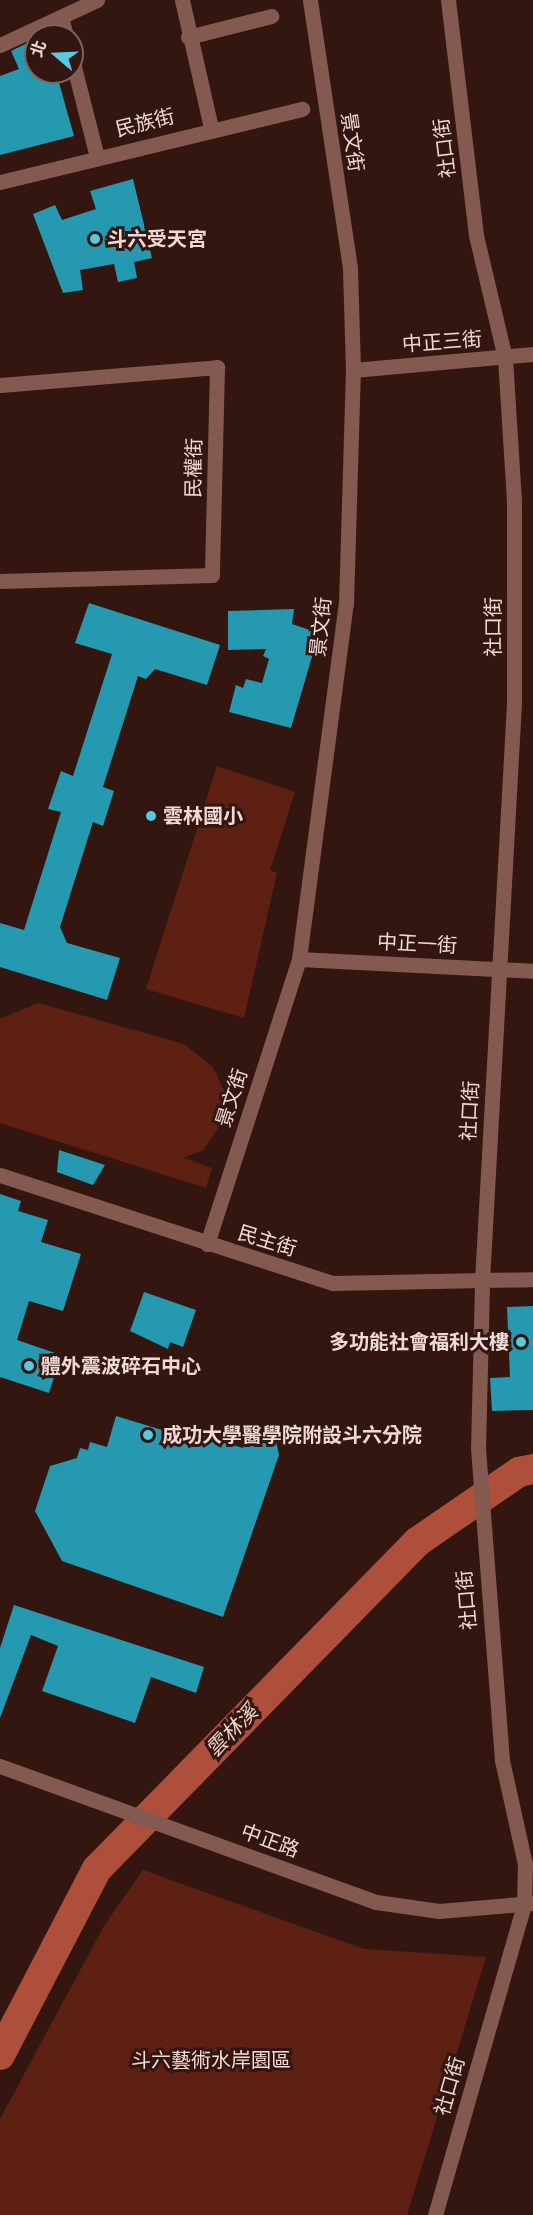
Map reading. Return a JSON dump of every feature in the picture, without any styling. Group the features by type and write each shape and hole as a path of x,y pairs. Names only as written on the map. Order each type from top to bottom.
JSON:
{"street":[{"path":"0,45 97,0"},
{"path":"182,0 188,37 211,128"},
{"name":"景文街","path":"207,1245 299,959 346,604 353,370 350,268 310,0"},
{"name":"社口街","path":"435,2215 529,1904 525,1864 502,1760 483,1538 478,1449 482,1281 514,703 514,501 505,358 476,235 448,0"},
{"path":"188,37 271,16"},
{"path":"61,17 63,24"},
{"path":"79,84 98,157"},
{"name":"民族街","path":"0,182 211,128 302,109"},
{"name":"中正三街","path":"353,370 533,354"},
{"name":"民權街","path":"0,385 217,367 212,575 0,581"},
{"name":"中正一街","path":"299,959 533,971"},
{"name":"民主街","path":"0,1175 207,1245 333,1283 533,1279"},
{"name":"中正路","path":"0,1766 376,1902 439,1911 529,1904"}],"green space":[{"path":"217,766 295,792 270,870 277,873 244,1018 146,989"},
{"path":"38,1003 184,1044 213,1067 224,1091 222,1123 203,1150 184,1158 212,1168 206,1188 0,1123 0,1019"},
{"name":"斗六藝術水岸園區","path":"143,1870 364,1949 486,1957 407,2215 0,2215 0,2119 104,1926"}],"building":[{"path":"24,45 24,84 59,84 74,136 0,155 0,76 19,69 11,51"},
{"name":"斗六受天宮","path":"133,179 152,258 134,262 137,278 118,282 114,264 80,270 83,290 63,293 33,214 55,205 62,220 96,209 90,191"},
{"path":"89,603 220,645 207,685 155,669 146,679 138,676 103,787 114,791 103,826 93,822 60,927 67,943 120,958 107,1000 0,967 0,923 24,930 61,812 48,809 61,771 73,776 112,654 75,643"},
{"path":"294,609 292,624 319,633 291,728 229,712 236,685 243,688 246,679 262,683 269,659 263,656 266,649 228,650 228,611"},
{"path":"59,1150 105,1165 93,1185 57,1172"},
{"path":"0,1194 21,1201 18,1211 48,1220 41,1242 81,1254 63,1311 29,1301 17,1340 61,1355 49,1393 0,1377"},
{"path":"144,1292 196,1310 183,1347 170,1342 168,1349 130,1331"},
{"name":"多功能社會福利大樓","path":"533,1306 533,1410 492,1411 490,1378 510,1377 507,1307"},
{"path":"116,1416 195,1440 197,1434 243,1448 248,1433 276,1441 279,1455 223,1617 62,1561 35,1511 50,1466 77,1458 80,1448 88,1450 90,1442 107,1447"},
{"path":"14,1605 204,1667 196,1693 151,1677 135,1723 42,1691 58,1646 31,1635 0,1718 0,1648"}],"waterway":[{"name":"雲林溪","path":"0,2055 97,1869 417,1542 519,1472 533,1469"}],"place":[{"name":"斗六受天宮","path":"95,239"},
{"name":"雲林國小","path":"151,816"},
{"name":"多功能社會福利大樓","path":"521,1342"},
{"name":"體外震波碎石中心","path":"29,1366"},
{"name":"成功大學醫學院附設斗六分院","path":"148,1435"}]}
